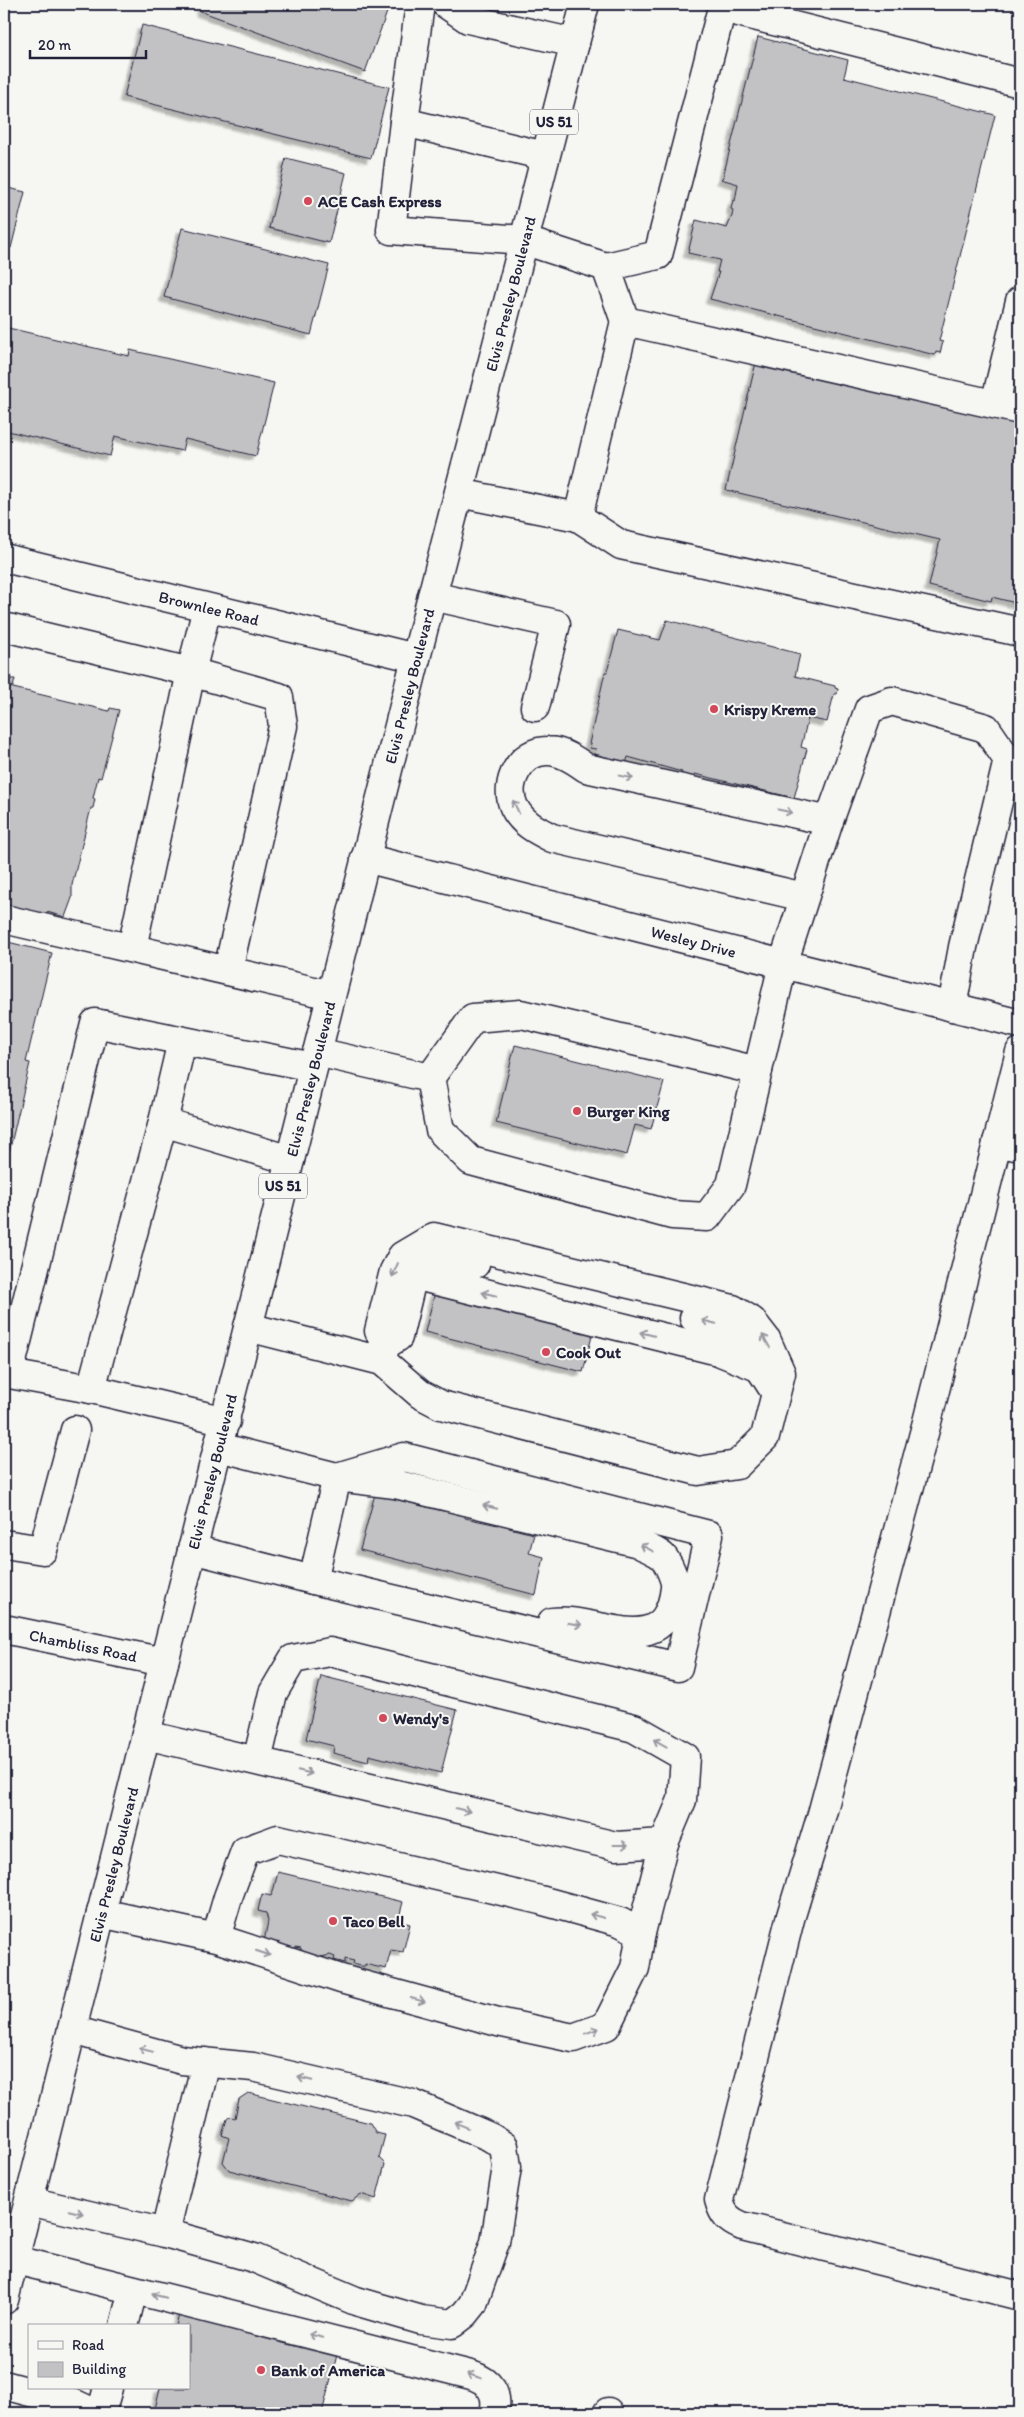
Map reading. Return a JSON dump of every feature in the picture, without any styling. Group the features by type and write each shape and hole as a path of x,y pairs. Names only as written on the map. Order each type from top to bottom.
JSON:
{"main road":[{"path":"420,4 391,230 523,240 606,267 658,255 723,6 1020,83"},
{"path":"446,4 468,19 575,43"},
{"name":"Elvis Presley Boulevard","path":"4,2300 9,2258 29,2201 192,1549 226,1422 248,1327 416,658 585,4"},
{"path":"404,122 545,156"},
{"path":"578,517 625,321 606,267"},
{"path":"625,321 1008,407 1020,301"},
{"path":"459,492 578,517 621,545 1020,632"},
{"name":"Brownlee Road","path":"4,558 416,658"},
{"path":"432,596 556,624 535,706"},
{"path":"132,948 191,672 207,608"},
{"path":"4,626 191,672 279,697 282,726 228,970"},
{"path":"758,1072 521,1014 473,1018 430,1078 440,1130 472,1161 672,1215 707,1217 731,1184 758,1072 783,964 869,708 892,701 986,728 1008,760 963,948 952,1007"},
{"path":"804,897 552,838 533,829 521,817 514,806 511,793 512,780 524,760 534,752 548,751 563,754 586,768 830,821"},
{"name":"Wesley Drive","path":"366,858 1020,1024"},
{"path":"4,918 331,995"},
{"path":"226,1422 90,1389 7,1374 95,1023 182,1041 315,1059 430,1078"},
{"path":"90,1389 163,1122 182,1041"},
{"path":"1020,1052 1009,1145 927,1422 822,1814 790,1919 719,2200 722,2212 730,2220 742,2226 1020,2296"},
{"path":"163,1122 290,1160"},
{"path":"434,1237 733,1309 752,1321 766,1339 781,1374 776,1393 764,1437 737,1465 698,1471 441,1405 420,1394 383,1353 378,1331 394,1271 402,1256 434,1237"},
{"path":"383,1353 398,1337 413,1275 423,1259 446,1257 725,1326 744,1342 776,1393"},
{"path":"248,1327 383,1353"},
{"path":"4,1544 43,1550 75,1430"},
{"path":"218,1448 337,1477 395,1484 638,1544 662,1556 675,1583 668,1616 654,1627 636,1634 558,1621 509,1627"},
{"path":"192,1549 313,1580 678,1667 709,1535 404,1457 337,1477"},
{"path":"313,1580 337,1477"},
{"name":"Chambliss Road","path":"4,1629 164,1662"},
{"path":"101,1913 216,1938 341,1979 498,2022 573,2038 606,2026 635,1968 641,1933 664,1843 682,1800 685,1757 634,1728 330,1652 293,1659 273,1693 257,1761"},
{"path":"146,1735 616,1846 664,1843"},
{"path":"216,1938 244,1851 278,1839 540,1900 620,1922 641,1933"},
{"path":"29,2201 165,2233 254,2258 356,2301 421,2320 452,2324 465,2314 473,2304 495,2242 507,2167 504,2146 490,2137 413,2104 253,2066 182,2060 72,2030"},
{"path":"165,2233 206,2062"},
{"path":"9,2258 480,2378 490,2385 495,2395 494,2413"},
{"path":"124,2324 133,2290"},
{"path":"4,2385 75,2404 94,2413"},
{"path":"101,2413 107,2390"}],"building":[{"path":"203,4 390,4 365,72 200,11"},
{"path":"142,25 389,87 371,158 124,97"},
{"path":"758,37 848,60 844,77 995,115 939,341 943,342 940,353 936,352 935,355 710,299 719,272 717,272 720,260 688,253 696,220 727,228 732,216 733,210 731,209 733,200 735,201 738,184 721,179"},
{"name":"ACE Cash Express","path":"286,158 346,173 329,243 269,228"},
{"path":"4,187 25,192 11,248 4,247"},
{"path":"182,228 329,265 311,335 164,297"},
{"path":"4,327 129,356 130,350 274,383 256,456 185,439 182,451 115,436 110,456 4,430"},
{"path":"756,362 917,401 918,399 970,406 969,413 1020,425 1020,604 992,597 991,601 929,586 940,540 726,490"},
{"name":"Krispy Kreme","path":"667,620 800,654 795,676 835,686 838,689 837,694 834,694 827,722 808,718 801,747 807,749 794,798 695,774 695,777 681,774 682,772 628,757 626,763 595,754 596,749 590,748 591,745 589,744 605,672 607,672 618,630 660,640"},
{"path":"4,673 11,674 10,679 15,679 13,687 9,685 9,687 109,711 110,708 119,710 101,778 98,777 93,798 95,799 93,808 91,808 72,885 72,898 65,917 47,912 47,915 4,904"},
{"path":"4,941 52,953 26,1062 30,1063 4,1174"},
{"name":"Burger King","path":"515,1045 664,1082 651,1129 635,1125 627,1155 496,1123"},
{"name":"Cook Out","path":"435,1292 593,1332 583,1372 425,1332"},
{"path":"375,1494 443,1511 445,1505 467,1511 465,1518 498,1525 500,1519 511,1522 509,1528 534,1534 529,1553 544,1557 536,1595 360,1550"},
{"name":"Wendy's","path":"321,1676 457,1710 441,1773 369,1755 368,1762 333,1753 334,1746 306,1739"},
{"name":"Taco Bell","path":"278,1872 403,1902 398,1921 410,1924 403,1952 391,1950 386,1969 365,1964 365,1967 353,1964 354,1961 345,1959 345,1963 334,1960 335,1957 330,1955 321,1957 320,1962 303,1958 305,1952 301,1948 295,1947 294,1949 282,1946 282,1944 277,1942 276,1945 264,1942 268,1921 266,1913 258,1911 259,1906 262,1894 271,1896"},
{"path":"248,2093 370,2123 376,2133 385,2135 379,2158 385,2164 376,2199 361,2194 352,2201 229,2170 223,2162 229,2138 222,2135 227,2119 229,2117 235,2118 239,2099"},
{"name":"Bank of America","path":"180,2311 338,2351 322,2413 154,2413 160,2390 190,2390 190,2324 177,2324"}],"place":[{"name":"ACE Cash Express","path":"308,201"},
{"name":"Krispy Kreme","path":"714,709"},
{"name":"Burger King","path":"577,1111"},
{"name":"Cook Out","path":"546,1352"},
{"name":"Wendy's","path":"383,1718"},
{"name":"Taco Bell","path":"333,1921"},
{"name":"Bank of America","path":"261,2370"}]}
